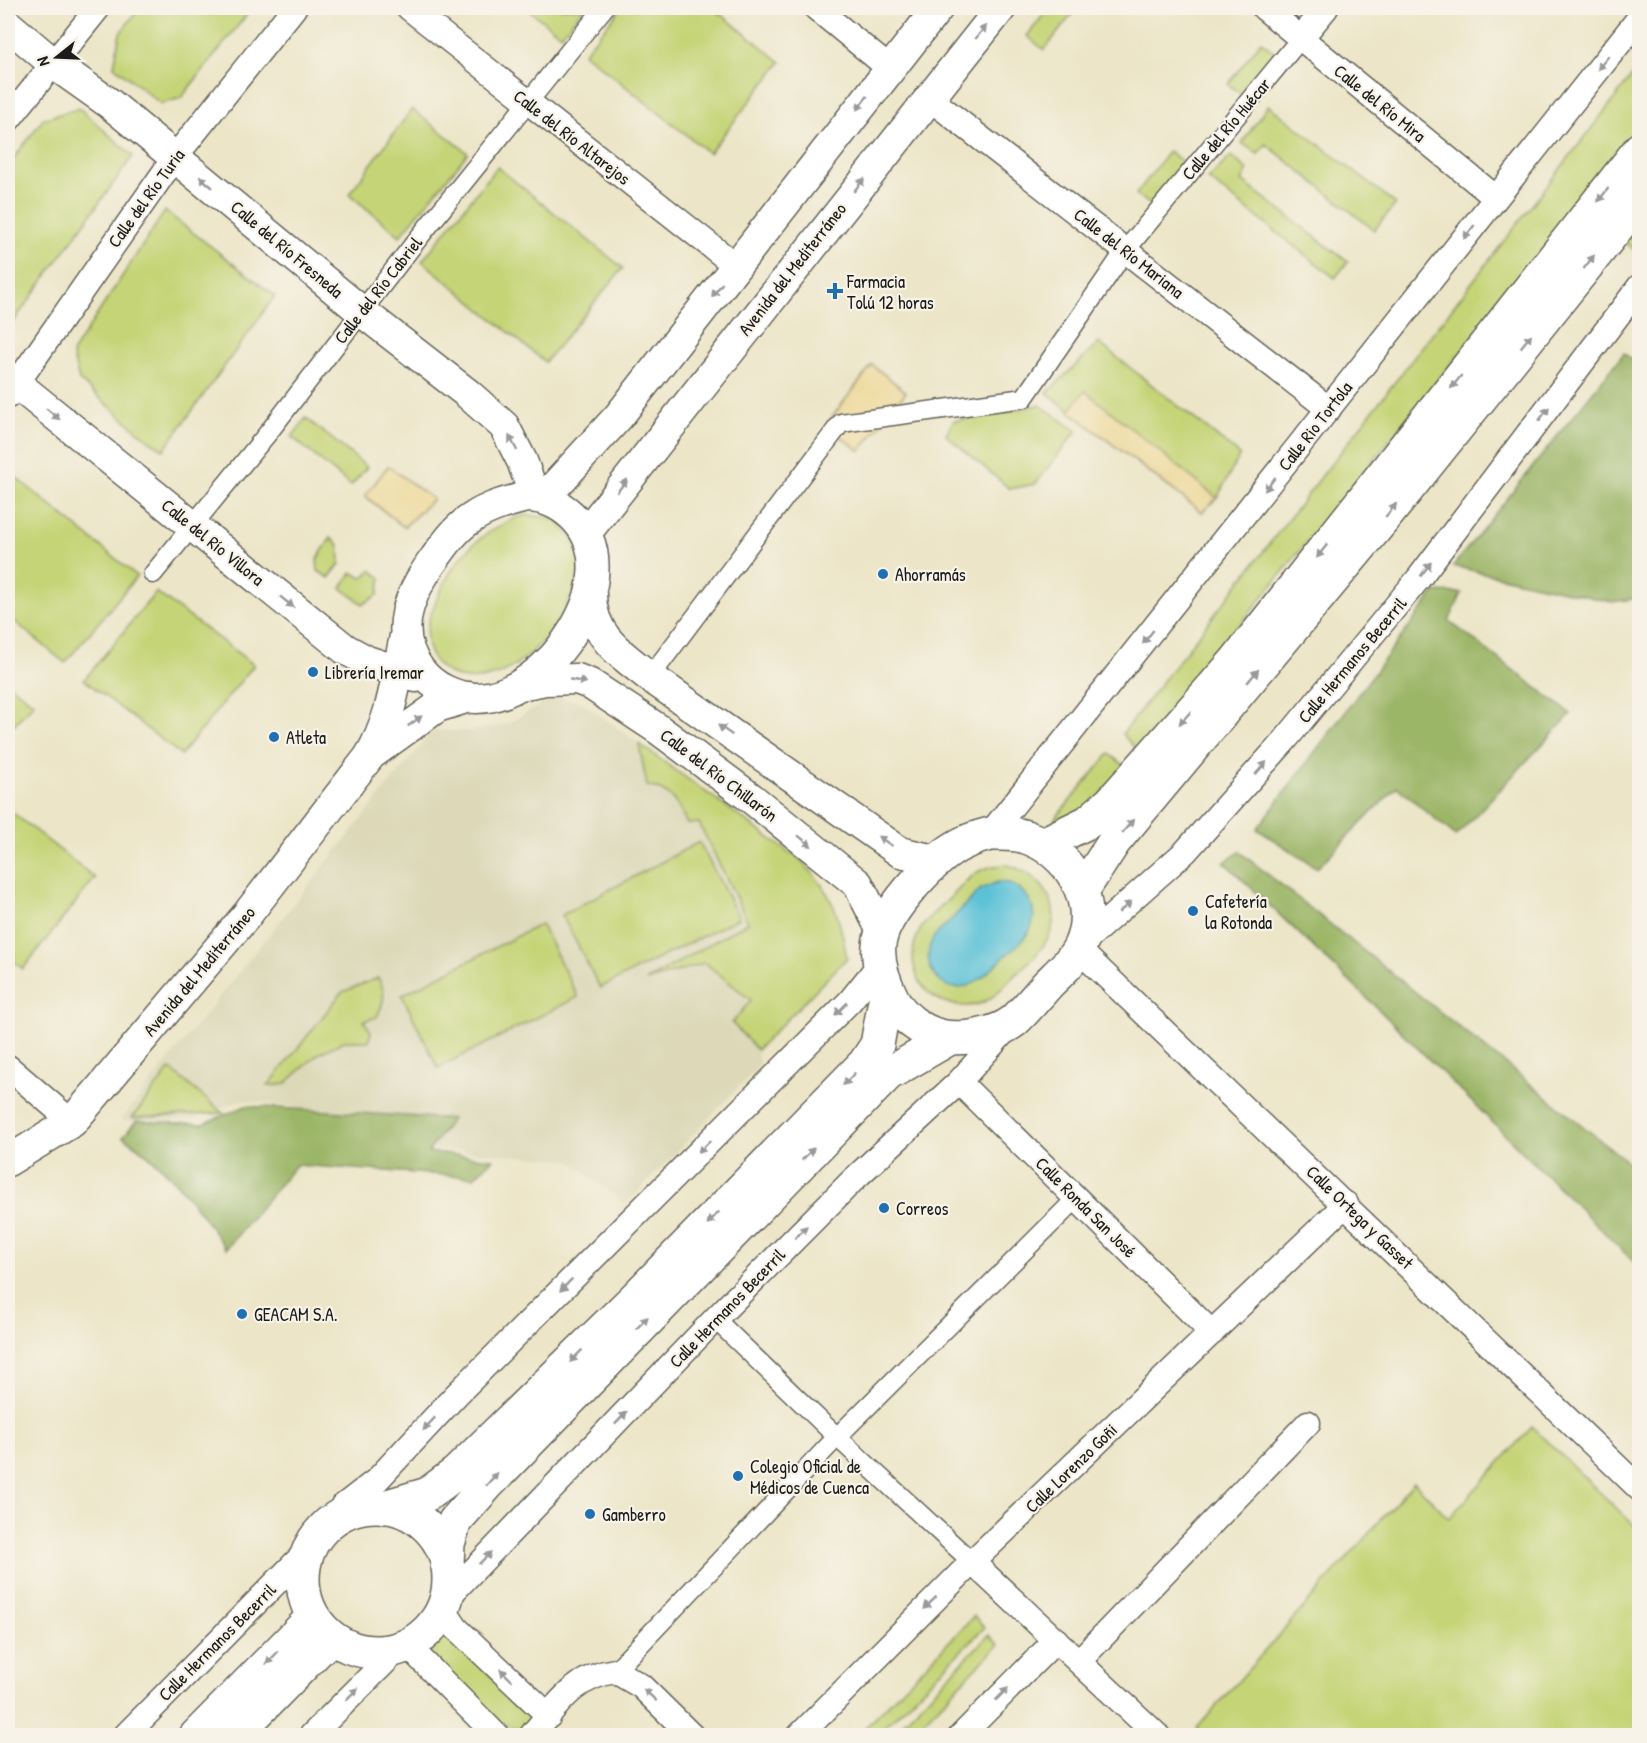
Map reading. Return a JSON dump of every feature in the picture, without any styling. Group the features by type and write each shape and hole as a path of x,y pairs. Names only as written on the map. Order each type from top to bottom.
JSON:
{"main road":[{"path":"1082,891 1114,842 1378,525 1542,297 1640,149"},
{"path":"1043,844 1088,822 1111,802 1235,662 1542,297 1640,198"},
{"path":"990,834 1024,836 1043,844 1061,857 1074,874 1082,891 1085,921 1079,947 1069,962 1013,1022 975,1036 950,1038 933,1034 906,1018 896,1006 883,977 879,945 882,931 894,909 939,861 956,847 990,834"},
{"name":"Calle Hermanos Becerril","path":"322,1627 303,1587 304,1567 315,1538 334,1519 358,1509 384,1507 428,1494 456,1473 637,1296 865,1063 877,1045 883,977"},
{"name":"Calle Hermanos Becerril","path":"402,1647 429,1629 445,1600 448,1586 448,1544 455,1521 520,1449 888,1074 950,1038"},
{"name":"Calle Hermanos Becerril","path":"384,1507 403,1512 428,1529 440,1545 447,1564"},
{"path":"322,1627 359,1651 379,1652 402,1647"},
{"path":"196,1736 322,1627"},
{"path":"234,1736 322,1627"}],"street":[{"path":"8,120 98,8"},
{"name":"Calle del Río Turia","path":"10,385 175,157 294,8"},
{"name":"Calle del Río Altarejos","path":"409,8 735,265"},
{"name":"Calle del Río Cabriel","path":"153,574 604,8"},
{"path":"816,8 889,68"},
{"path":"539,498 619,416 938,8"},
{"name":"Avenida del Mediterráneo","path":"586,533 1000,8"},
{"name":"Calle del Río Mira","path":"1264,8 1496,198"},
{"name":"Calle del Río Huécar","path":"650,678 841,423 1024,398 1125,251 1326,8"},
{"name":"Calle Rio Tortola","path":"990,834 1640,17"},
{"name":"Calle del Río Fresneda","path":"8,26 54,64 109,103 362,311 468,394 504,426 539,498"},
{"name":"Calle del Río Mariana","path":"929,98 1329,409"},
{"name":"Calle Hermanos Becerril","path":"1079,947 1185,852 1287,739 1419,578 1640,286"},
{"name":"Calle del Río Villora","path":"10,385 192,526 345,649 367,661 432,682"},
{"path":"369,757 383,731 399,672 405,636 406,609 427,569 461,526 502,503 539,498 565,509 586,533 595,563 591,608 597,629 616,650 650,678 900,852 939,861"},
{"path":"369,757 437,707 469,697 496,695 520,685 561,647 577,624 591,594"},
{"path":"405,636 414,662 432,682 443,690 469,697"},
{"name":"Calle del Río Chillarón","path":"520,685 545,680 577,679 590,684 658,729 751,798 858,884 882,931"},
{"name":"Avenida del Mediterráneo","path":"8,1161 72,1122 246,916 369,757"},
{"name":"Calle Ortega y Gasset","path":"1079,947 1640,1489"},
{"name":"Calle Hermanos Becerril","path":"334,1519 342,1507 377,1480 456,1395 850,1000 883,977"},
{"name":"Calle Hermanos Becerril","path":"445,1600 715,1319 853,1180 959,1082 1013,1022"},
{"path":"8,1067 72,1122"},
{"name":"Calle Ronda San José","path":"959,1082 1212,1334"},
{"path":"531,1736 578,1683 590,1676 615,1671 837,1437 1077,1198"},
{"name":"Calle Lorenzo Goñi","path":"799,1736 972,1562 1346,1204"},
{"path":"715,1319 837,1437 1158,1736"},
{"path":"1079,1661 1308,1423"},
{"name":"Calle Hermanos Becerril","path":"125,1736 309,1549"},
{"path":"445,1600 448,1616 456,1628 549,1716"},
{"path":"961,1736 1056,1640"},
{"path":"402,1647 497,1736"},
{"name":"Calle Hermanos Becerril","path":"311,1736 402,1647"},
{"path":"615,1671 641,1686 692,1736"}],"shaded area":[{"path":"556,696 583,703 803,862 822,883 838,913 847,958 757,1050 759,1066 626,1204 569,1160 426,1148 361,1115 241,1100 193,1119 120,1121 433,730 473,731 506,724"}],"green space":[{"path":"140,8 252,8 181,98 161,104 114,66 120,33"},
{"path":"526,8 584,8 561,35"},
{"path":"621,8 713,8 781,62 709,153 584,53"},
{"path":"1049,8 1077,8 1044,50 1027,36"},
{"path":"1261,41 1277,54 1245,97 1228,84"},
{"path":"1639,67 1639,132 1138,751 1122,734"},
{"path":"1268,105 1396,204 1374,230 1266,144 1258,154 1242,143"},
{"path":"79,108 133,156 9,328 8,166 43,119"},
{"path":"412,109 468,153 400,236 349,194"},
{"path":"1169,151 1185,164 1152,206 1136,194"},
{"path":"1231,156 1248,170 1242,181 1348,262 1335,278 1208,179"},
{"path":"497,167 623,268 545,362 422,261"},
{"path":"165,211 275,296 164,450 147,439 79,380 72,353"},
{"path":"1639,223 1639,254 1625,242"},
{"path":"1099,343 1240,455 1217,498 1202,512 1047,393"},
{"path":"1624,353 1639,366 1639,598 1612,602 1453,566"},
{"path":"1040,405 1077,431 1035,484 1010,489 946,435 953,421"},
{"path":"306,418 367,467 351,486 292,437"},
{"path":"13,475 137,576 65,663 8,616 8,482"},
{"path":"524,515 555,518 571,536 578,549 580,563 578,577 565,609 539,646 503,672 479,679 468,679 449,673 435,660 427,641 431,613 445,582 462,557 483,536"},
{"path":"331,538 339,545 340,564 329,578 318,571 317,559"},
{"path":"371,570 381,578 378,595 363,604 341,588 352,572 362,578"},
{"path":"156,592 254,665 181,755 84,680"},
{"path":"1435,592 1462,593 1449,621 1571,714 1456,836 1397,787 1317,868 1257,829"},
{"path":"8,684 34,703 8,731"},
{"path":"639,744 803,862 822,885 834,906 847,958 757,1050 732,1023 751,1000 705,963 646,981 748,922 699,823 687,824 673,799 662,791 647,786"},
{"path":"1109,754 1125,766 1095,801 1086,808 1077,814 1054,820"},
{"path":"8,809 95,878 23,969 8,957"},
{"path":"699,842 739,918 600,988 562,915"},
{"path":"1240,852 1639,1171 1639,1267 1372,1003 1224,862"},
{"path":"1007,865 1030,875 1046,892 1053,915 1052,927 1047,940 1036,955 990,999 970,1006 953,1005 942,1001 925,989 916,972 913,952 919,932 930,917 973,875 987,868"},
{"path":"541,924 578,997 438,1068 402,995"},
{"path":"378,978 384,997 377,1017 364,1021 371,1032 369,1041 344,1041 318,1054 285,1084 268,1086 342,992"},
{"path":"170,1069 223,1113 132,1118"},
{"path":"246,1106 452,1119 428,1152 493,1159 474,1177 296,1165 226,1249 180,1187 154,1160 123,1137 136,1121 203,1124"},
{"path":"1532,1427 1639,1530 1639,1735 1204,1736 1197,1728 1414,1482 1449,1518"},
{"path":"974,1616 985,1627 877,1735 858,1735"},
{"path":"441,1634 456,1641 526,1711 531,1720 523,1730 500,1723 429,1654 433,1637"},
{"path":"989,1635 999,1645 910,1735 891,1735"}],"sand":[{"path":"872,365 906,392 860,451 826,425"},
{"path":"1085,391 1217,498 1202,512 1069,411"},
{"path":"388,466 433,499 404,527 365,496"}],"water":[{"path":"998,882 1015,886 1028,898 1034,915 1028,933 1021,942 973,983 955,988 945,985 930,968 929,953 933,938 981,889"}],"place":[{"name":"Farmacia Tolú 12 horas","path":"835,291"},
{"name":"Ahorramás","path":"883,574"},
{"name":"Librería Iremar","path":"313,672"},
{"name":"Atleta","path":"274,737"},
{"name":"Cafetería la Rotonda","path":"1193,911"},
{"name":"Correos","path":"884,1208"},
{"name":"GEACAM S.A.","path":"242,1314"},
{"name":"Colegio Oficial de Médicos de Cuenca","path":"738,1476"},
{"name":"Gamberro","path":"590,1514"}]}
